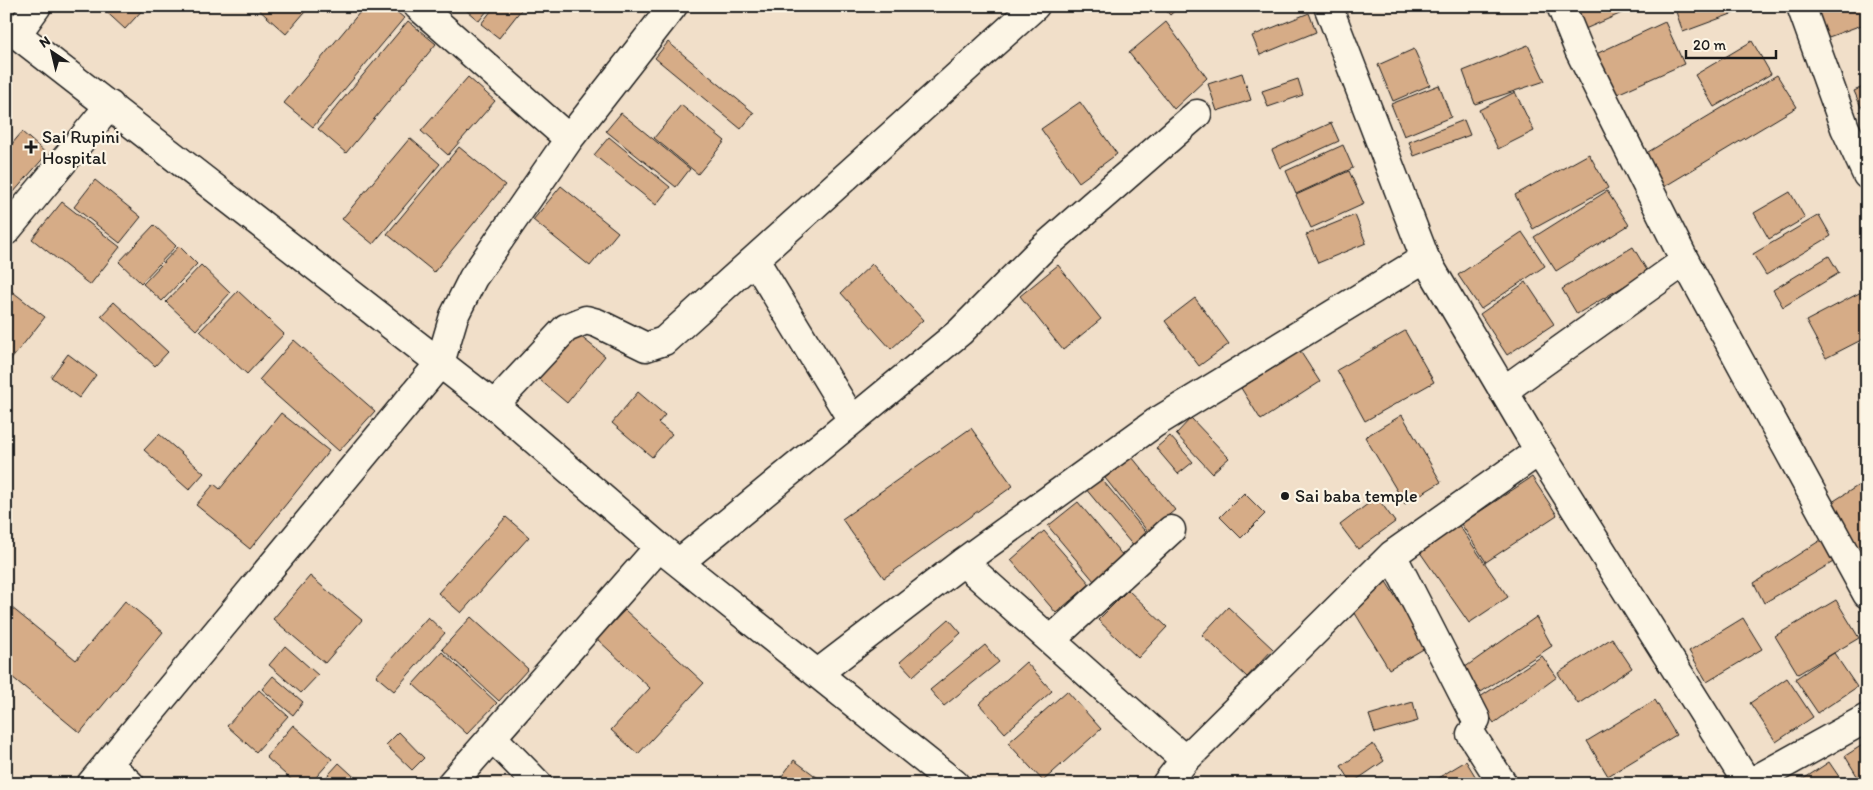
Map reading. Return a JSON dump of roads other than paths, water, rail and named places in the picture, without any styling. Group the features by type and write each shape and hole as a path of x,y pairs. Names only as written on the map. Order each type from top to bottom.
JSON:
{"main road":[{"path":"37,6 11,30 494,404 669,554 955,784"},
{"path":"418,6 569,139"},
{"path":"130,784 99,774 440,362 454,316 473,278 569,139 674,6"},
{"path":"494,404 566,328 586,320 597,323 646,347 664,341 1035,6"},
{"path":"1328,6 1425,258 1539,451 1748,784 1867,718"},
{"path":"1561,6 1579,50 1685,261 1867,594"},
{"path":"1801,6 1845,128 1867,175"},
{"path":"6,231 110,105"},
{"path":"451,784 492,736 669,554 852,420 960,332 1041,250 1198,114"},
{"path":"818,673 963,562 1155,423 1425,258"},
{"path":"755,260 852,420"},
{"path":"1503,391 1685,261"},
{"path":"1166,784 1185,760 1392,556 1539,451"},
{"path":"1051,640 1172,530"},
{"path":"1392,556 1503,784"},
{"path":"963,562 1185,760"},
{"path":"492,736 538,784"}],"place":[{"name":"Sai Rupini Hospital","path":"31,147"},
{"name":"Sai baba temple","path":"1285,496"}]}
